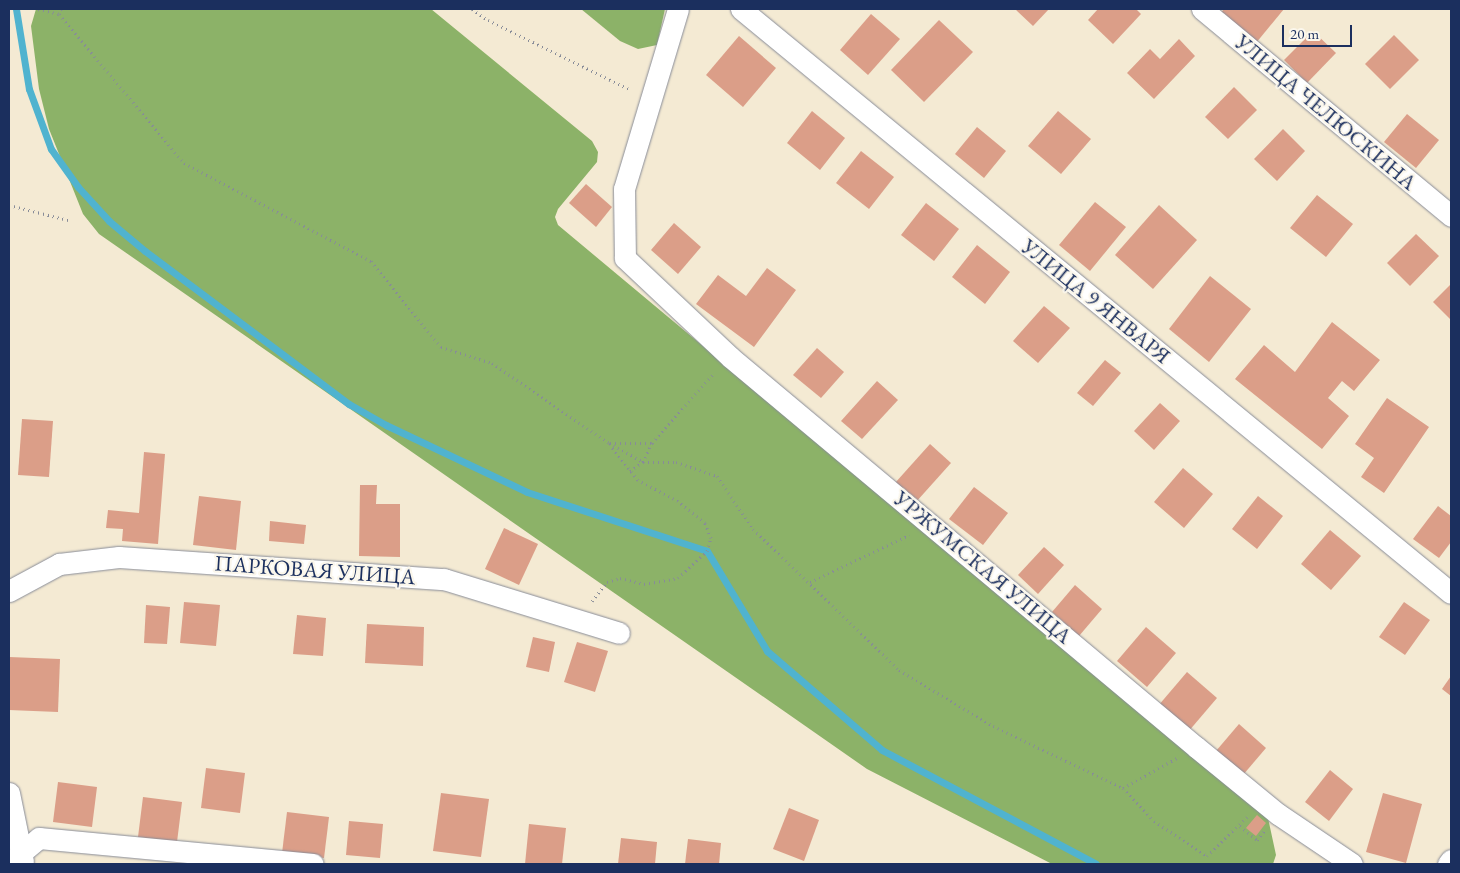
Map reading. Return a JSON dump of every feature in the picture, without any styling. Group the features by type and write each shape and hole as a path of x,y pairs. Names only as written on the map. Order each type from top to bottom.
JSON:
{"street":[{"path":"650,99 678,9"},
{"name":"УЛИЦА 9 ЯНВАРЯ","path":"741,9 1451,593"},
{"name":"УЛИЦА ЧЕЛЮСКИНА","path":"1202,9 1451,216"},
{"name":"УРЖУМСКАЯ УЛИЦА","path":"650,99 624,188 625,258 730,357 934,524 1196,747 1260,800 1352,864"},
{"name":"ПАРКОВАЯ УЛИЦА","path":"9,590 59,564 120,557 444,579 619,633"},
{"path":"9,793 18,859"},
{"path":"18,859 39,838 312,864"},
{"path":"1448,864 1451,860"}],"path":[{"path":"38,9 59,14 184,163 371,261 441,346 492,363 609,444 644,462 676,462 718,476 753,529 899,670 993,726 1123,788 1154,821 1206,856 1238,829 1260,800"},
{"path":"59,14 61,9"},
{"path":"472,9 488,20 650,99"},
{"path":"9,205 68,220"},
{"path":"630,470 644,462 652,443 680,408 730,357"},
{"path":"609,444 652,443"},
{"path":"559,615 590,604 607,582 620,578 644,584 678,578 707,551 711,538 705,523 678,501 638,480 609,444"},
{"path":"810,582 934,524"},
{"path":"1123,788 1196,747"}],"green space":[{"path":"36,9 431,9 592,141 598,152 597,162 558,209 555,217 558,225 1268,818 1276,855 1273,864 1052,864 867,769 99,234 83,214 49,129 39,89 31,26"},
{"path":"581,9 665,9 657,45 638,49 620,41"}],"building":[{"path":"1015,9 1049,9 1033,26"},
{"path":"1098,9 1136,9 1141,14 1113,44 1088,20"},
{"path":"1224,9 1284,9 1256,43 1220,14"},
{"path":"871,14 900,39 868,75 840,50"},
{"path":"939,20 973,52 924,102 891,70"},
{"path":"1313,31 1336,53 1307,83 1284,60"},
{"path":"1394,35 1419,60 1390,89 1365,64"},
{"path":"739,36 776,68 743,107 706,75"},
{"path":"1179,39 1195,56 1154,99 1127,73 1150,49 1160,59"},
{"path":"1234,87 1257,110 1228,139 1205,117"},
{"path":"812,111 845,138 820,170 787,143"},
{"path":"1058,111 1091,139 1061,174 1028,146"},
{"path":"1407,114 1439,140 1416,168 1384,142"},
{"path":"977,127 1006,151 984,178 955,154"},
{"path":"1283,129 1305,151 1277,181 1254,159"},
{"path":"861,151 894,177 869,209 836,183"},
{"path":"586,184 612,207 596,227 569,203"},
{"path":"1317,195 1353,224 1326,257 1290,228"},
{"path":"1095,202 1126,227 1090,271 1059,245"},
{"path":"926,203 959,229 934,261 901,235"},
{"path":"1159,205 1197,240 1153,289 1115,255"},
{"path":"674,223 701,247 678,274 651,250"},
{"path":"1416,234 1439,256 1410,286 1387,263"},
{"path":"977,245 1010,272 985,304 952,277"},
{"path":"767,268 796,290 754,347 696,304 718,275 746,296"},
{"path":"1210,276 1251,309 1209,362 1169,329"},
{"path":"1451,284 1451,320 1433,302"},
{"path":"1044,306 1070,328 1038,363 1013,341"},
{"path":"1332,322 1380,360 1354,391 1342,381 1328,398 1349,416 1322,449 1235,379 1264,345 1295,372"},
{"path":"817,348 844,372 821,398 793,375"},
{"path":"1105,360 1121,373 1093,406 1077,393"},
{"path":"877,381 898,400 862,439 841,421"},
{"path":"1387,398 1429,427 1384,493 1361,477 1374,458 1355,444"},
{"path":"1160,403 1180,421 1154,450 1134,431"},
{"path":"22,419 53,421 49,477 18,475"},
{"path":"930,444 951,463 916,502 895,483"},
{"path":"144,452 165,454 158,544 122,541 123,529 106,528 108,510 139,513"},
{"path":"1183,468 1213,494 1184,528 1154,502"},
{"path":"360,485 377,485 376,504 400,504 400,557 359,556"},
{"path":"974,487 1008,513 983,545 949,519"},
{"path":"199,496 241,501 236,550 193,545"},
{"path":"1258,496 1283,516 1257,549 1232,529"},
{"path":"1438,506 1451,516 1451,542 1439,558 1413,539"},
{"path":"270,521 306,525 304,544 269,541"},
{"path":"504,528 538,544 519,585 485,569"},
{"path":"1330,530 1361,556 1331,590 1301,564"},
{"path":"1044,547 1064,565 1038,594 1018,575"},
{"path":"1075,585 1102,609 1079,636 1052,612"},
{"path":"184,602 220,605 216,646 180,643"},
{"path":"1404,602 1430,620 1405,655 1379,637"},
{"path":"146,605 170,607 167,644 144,643"},
{"path":"297,615 326,618 323,656 293,654"},
{"path":"367,624 424,627 423,666 365,663"},
{"path":"1146,627 1176,653 1147,687 1117,661"},
{"path":"533,637 555,642 549,672 526,667"},
{"path":"577,642 608,651 595,692 564,682"},
{"path":"9,657 60,659 58,712 9,710"},
{"path":"1187,672 1217,698 1188,732 1158,706"},
{"path":"1451,676 1451,696 1442,689"},
{"path":"1239,724 1266,748 1243,775 1216,751"},
{"path":"206,768 245,773 240,813 201,808"},
{"path":"1330,770 1353,789 1329,821 1305,802"},
{"path":"58,782 97,787 92,827 53,822"},
{"path":"441,793 489,799 481,857 433,851"},
{"path":"1383,793 1422,804 1406,863 1366,852"},
{"path":"143,797 182,802 177,842 138,837"},
{"path":"789,808 819,820 804,861 773,849"},
{"path":"287,812 329,817 324,858 282,853"},
{"path":"1257,815 1266,823 1256,836 1246,828"},
{"path":"349,821 383,824 380,858 346,855"},
{"path":"529,824 566,828 562,864 525,864"},
{"path":"621,838 657,842 655,864 618,864"},
{"path":"688,839 721,843 719,864 685,864"}],"waterway":[{"path":"16,9 29,89 51,149 78,187 109,221 145,251 349,404 386,425 527,492 707,551 767,651 882,750 1096,864"}]}
